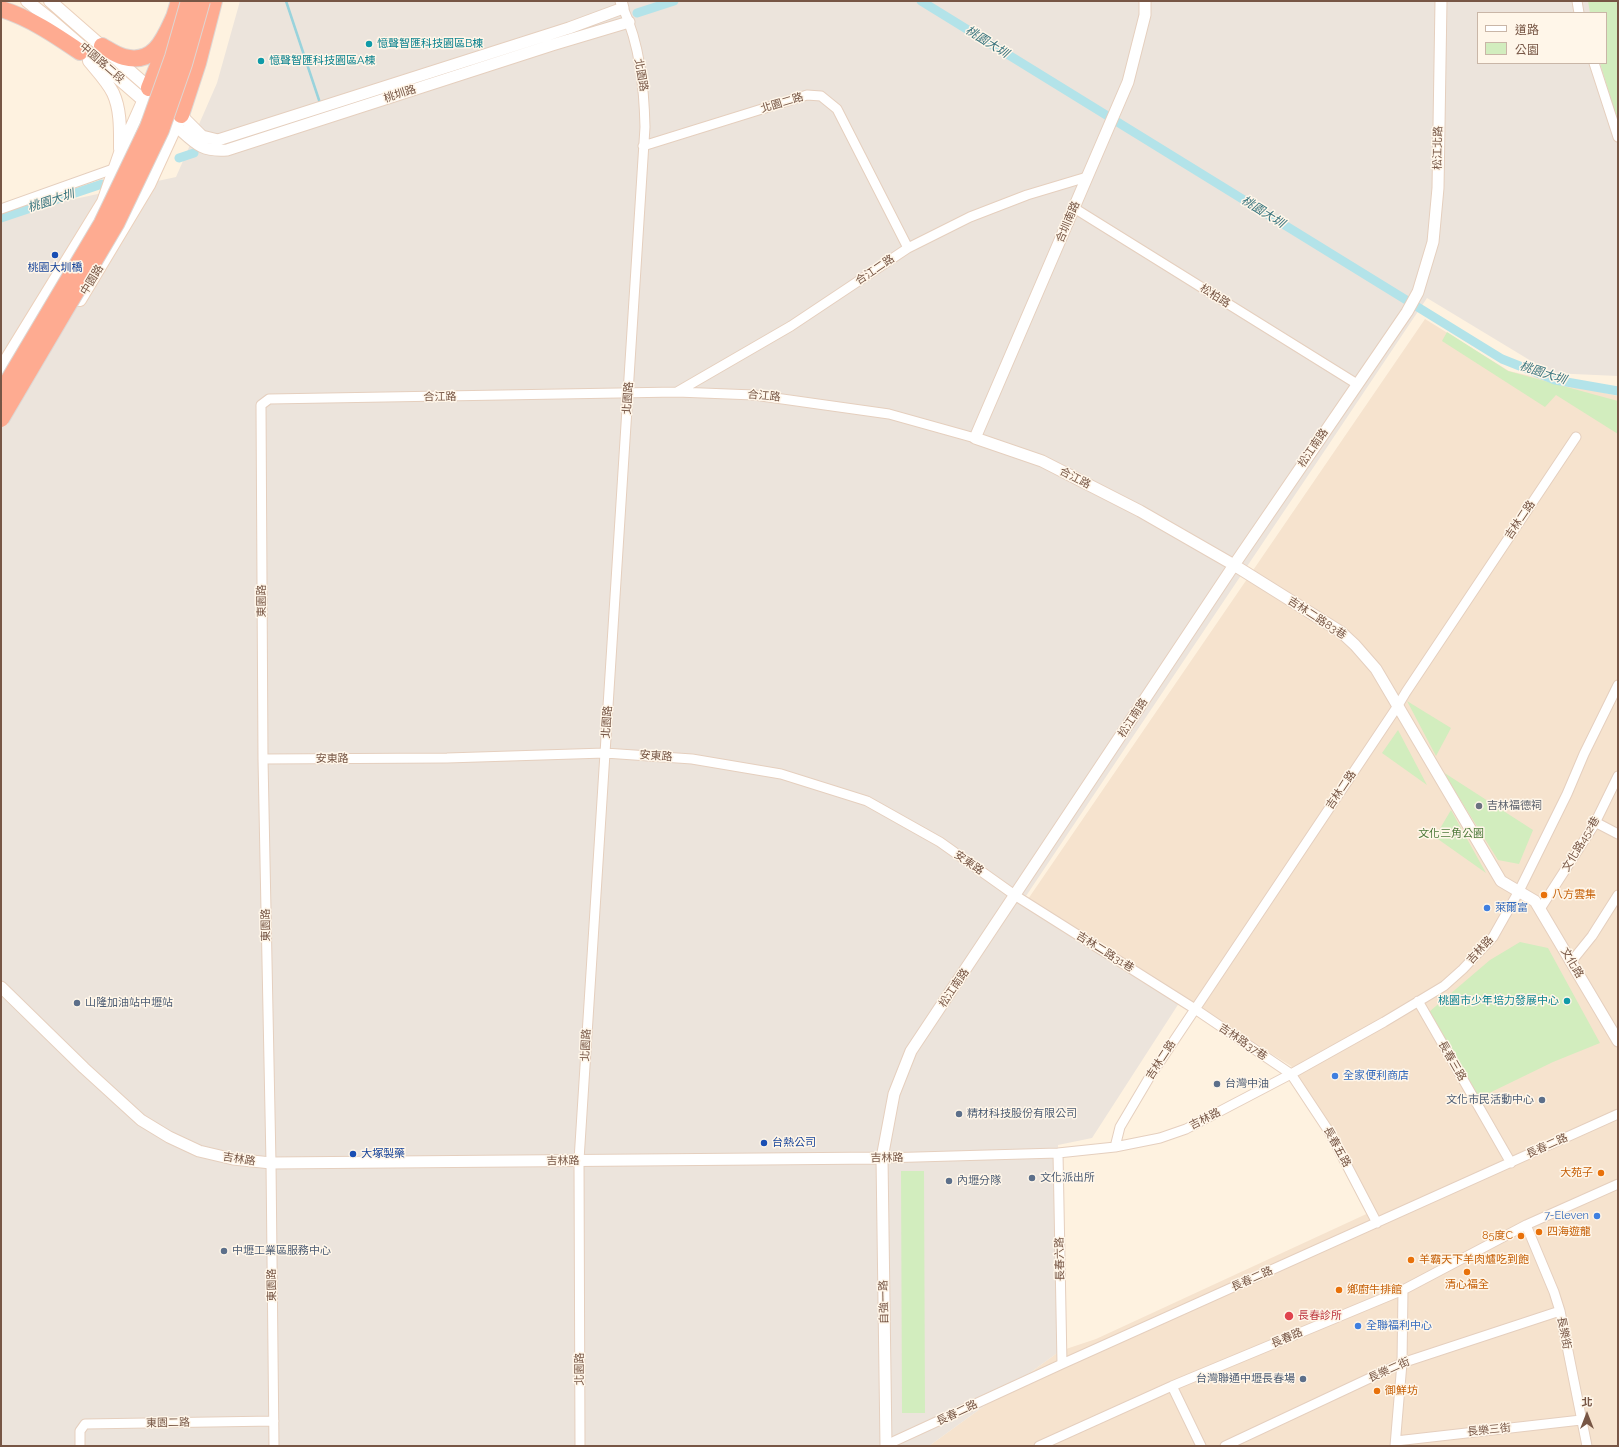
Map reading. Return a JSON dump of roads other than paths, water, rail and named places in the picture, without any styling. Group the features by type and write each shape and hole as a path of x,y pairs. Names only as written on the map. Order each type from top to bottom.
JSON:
{"highway":[{"path":"147,94 179,1"},
{"path":"1,393 102,223 145,134 173,57 189,1"},
{"path":"164,108 194,1"},
{"path":"1,419 116,224 161,130 184,64 202,1"},
{"path":"179,121 198,63 214,1"},
{"path":"1,9 16,13 36,23 80,52"},
{"path":"102,46 123,57 134,59 142,57 154,52 163,41 174,17"}],"main road":[{"name":"中園路二段","path":"27,1 65,32 147,94 179,121"},
{"name":"中園路二段","path":"50,1 102,46 147,94"},
{"path":"65,32 80,52 100,73 114,94 120,125 120,153"},
{"path":"1,368 103,202 120,153 147,94"},
{"path":"99,269 130,184 164,108"},
{"name":"中園路","path":"1,429 149,185 179,121"}],"street":[{"name":"合圳南路","path":"975,438 1128,82 1145,14 1145,1"},
{"name":"松江北路","path":"1418,292 1432,242 1438,188 1441,1"},
{"path":"1577,1 1579,12"},
{"name":"桃圳路","path":"179,121 202,136 218,140 569,28 622,5"},
{"name":"北園路","path":"580,1446 580,1160 643,146 644,96 641,68 629,22 622,5"},
{"name":"桃圳路","path":"179,121 198,144 205,149 213,151 227,150 552,45 629,22"},
{"path":"1594,64 1618,137"},
{"name":"北園二路","path":"643,146 807,95 821,96 837,109 908,248"},
{"path":"1,209 116,168"},
{"name":"合江二路","path":"677,392 790,326 908,248 970,217 1027,195 1087,177"},
{"name":"松柏路","path":"1074,208 1357,384"},
{"name":"松江南路","path":"882,1158 894,1094 911,1051 1016,896 1234,564 1409,308 1418,292"},
{"name":"合江路","path":"261,405 269,399 677,392 773,396 889,414 975,438 1042,461 1140,511 1234,564"},
{"name":"東園路","path":"261,405 263,759 271,1163 274,1446"},
{"name":"吉林二路","path":"1115,1148 1120,1127 1149,1078 1576,437"},
{"name":"吉林二路83巷","path":"1234,564 1342,632 1355,645 1376,670 1501,881 1519,891"},
{"name":"吉林路","path":"1,987 84,1068 141,1120 169,1137 199,1151 233,1159 271,1163 882,1158 1058,1153 1115,1148 1160,1138 1186,1129 1291,1074 1444,986 1463,969 1493,937 1519,891 1567,794 1584,754 1618,685"},
{"name":"安東路","path":"263,759 447,758 605,753 692,759 781,774 867,802 940,842 1016,896"},
{"name":"文化路452巷","path":"1540,909 1595,822 1618,776"},
{"path":"1595,822 1618,834"},
{"name":"文化路","path":"1519,891 1535,901 1618,1041"},
{"path":"1571,962 1592,936 1618,895"},
{"name":"吉林二路31巷","path":"1016,896 1195,1009"},
{"name":"長春三路","path":"1418,1001 1511,1163"},
{"name":"吉林路37巷","path":"1195,1009 1291,1074"},
{"name":"長春五路","path":"1291,1074 1330,1133 1377,1223"},
{"name":"長春二路","path":"886,1446 1062,1364 1618,1114"},
{"name":"長春六路","path":"1058,1153 1062,1364"},
{"name":"自強一路","path":"882,1158 886,1446"},
{"name":"長春路","path":"1039,1446 1172,1386 1403,1290 1526,1225 1618,1184"},
{"name":"長樂街","path":"1526,1225 1554,1292 1560,1311 1587,1446"},
{"path":"1396,1443 1402,1363 1403,1290"},
{"name":"長樂二街","path":"1225,1446 1402,1363 1560,1311"},
{"path":"1172,1386 1201,1446"},
{"name":"長樂三街","path":"1396,1443 1582,1420"},
{"name":"東園二路","path":"80,1446 80,1431 85,1424 274,1421"}],"waterway":[{"path":"286,1 320,103"},
{"name":"桃園大圳","path":"637,13 674,1"},
{"name":"桃園大圳","path":"921,1 1502,359 1555,380 1618,391"},
{"name":"桃園大圳","path":"179,158 194,153"},
{"name":"桃園大圳","path":"1,218 102,184"}],"place":[{"name":"憶聲智匯科技園區B棟","path":"369,44"},
{"name":"憶聲智匯科技園區A棟","path":"261,61"},
{"name":"桃園大圳橋","path":"55,255"},
{"name":"吉林福德祠","path":"1479,806"},
{"name":"八方雲集","path":"1544,895"},
{"name":"萊爾富","path":"1487,908"},
{"name":"桃園市少年培力發展中心","path":"1567,1001"},
{"name":"山隆加油站中壢站","path":"77,1003"},
{"name":"全家便利商店","path":"1335,1076"},
{"name":"台灣中油","path":"1217,1084"},
{"name":"文化市民活動中心","path":"1542,1100"},
{"name":"精材科技股份有限公司","path":"959,1114"},
{"name":"台熱公司","path":"764,1143"},
{"name":"大塚製藥","path":"353,1154"},
{"name":"大苑子","path":"1601,1173"},
{"name":"文化派出所","path":"1032,1178"},
{"name":"內壢分隊","path":"949,1181"},
{"name":"7-Eleven","path":"1597,1216"},
{"name":"四海遊龍","path":"1539,1232"},
{"name":"85度C","path":"1521,1236"},
{"name":"中壢工業區服務中心","path":"224,1251"},
{"name":"羊霸天下羊肉爐吃到飽","path":"1411,1260"},
{"name":"清心福全","path":"1467,1272"},
{"name":"鄉廚牛排館","path":"1339,1290"},
{"name":"長春診所","path":"1289,1316"},
{"name":"全聯福利中心","path":"1358,1326"},
{"name":"台灣聯通中壢長春場","path":"1303,1379"},
{"name":"御鮮坊","path":"1377,1391"}],"park label":[{"name":"文化三角公園","path":"1451,834"}]}
